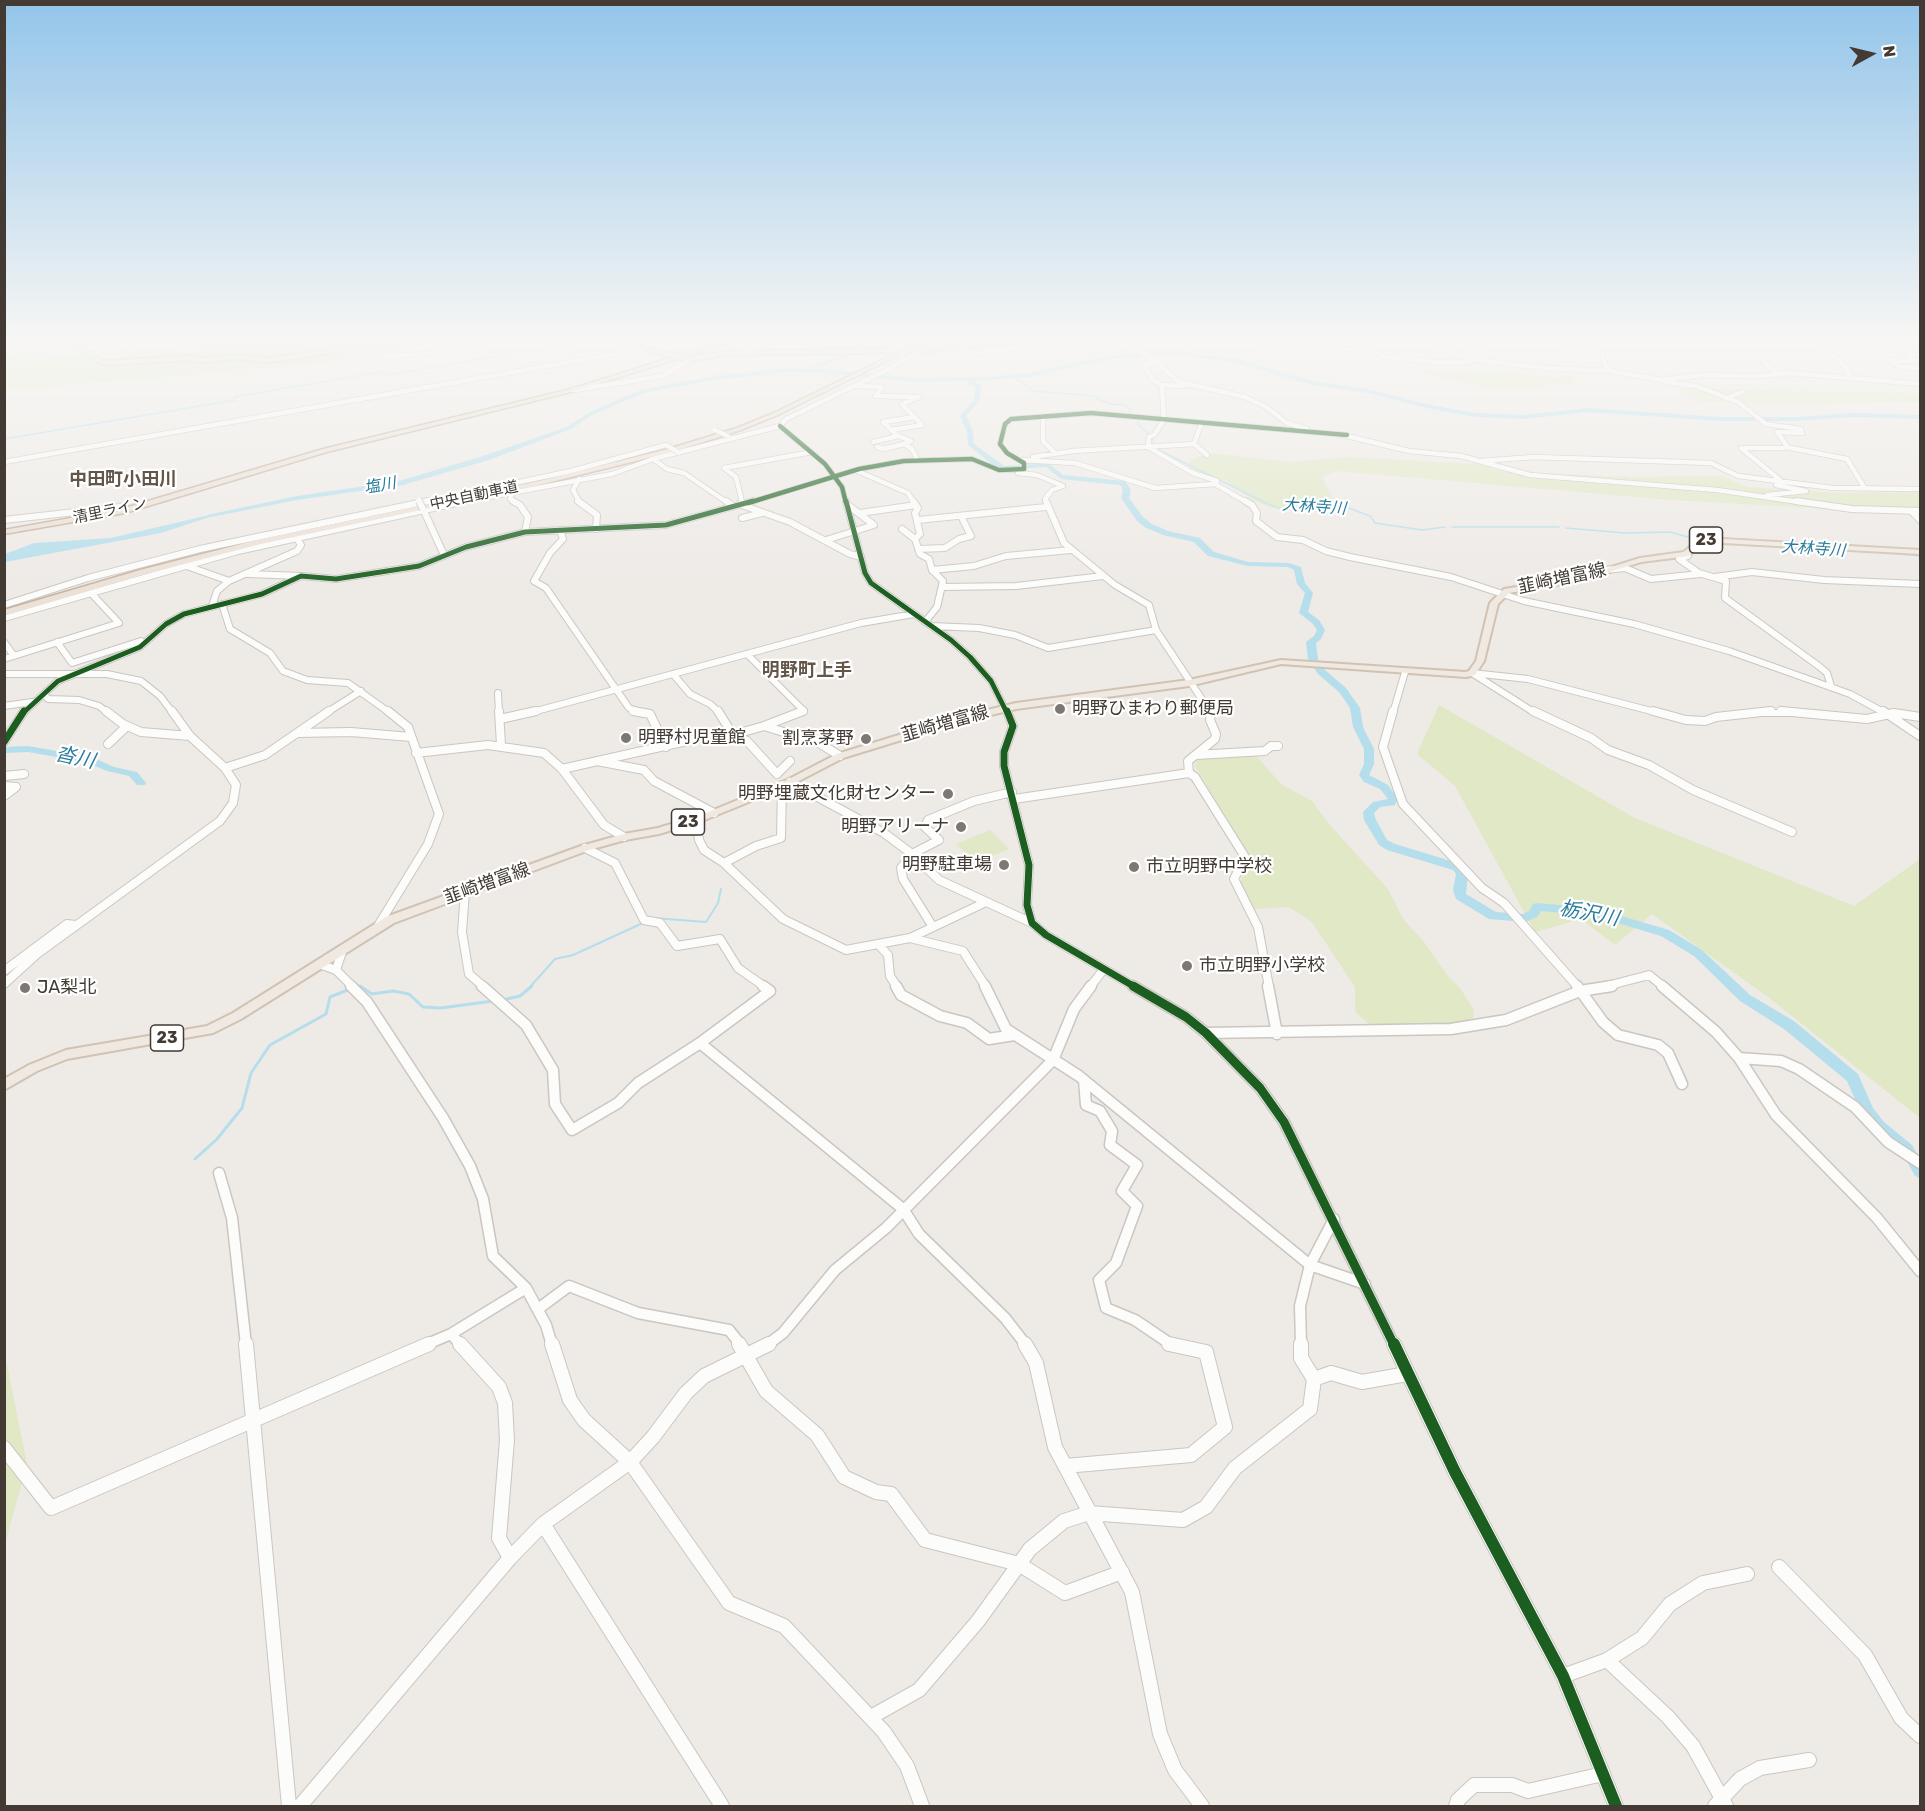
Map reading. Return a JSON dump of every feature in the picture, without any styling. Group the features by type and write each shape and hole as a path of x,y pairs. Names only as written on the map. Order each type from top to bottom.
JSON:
{"highway":[{"name":"清里ライン","path":"4,532 126,510 334,447 428,425"},
{"name":"中央自動車道","path":"4,612 143,572 260,542 540,483 670,451 749,425"}],"main road":[{"name":"韮崎増富線","path":"4,1085 33,1068 66,1055 209,1030 237,1016 378,926 585,848 624,837 659,831 714,813 786,784 840,756 1005,708 1192,682 1273,663 1301,663 1459,676 1472,673 1480,661 1494,603 1502,594 1515,588 1584,578 1640,560 1686,554 1698,542 1712,539 1920,552"}],"street":[{"path":"4,462 216,425"},
{"path":"877,447 883,449 911,441 898,436 886,425"},
{"path":"891,430 922,425"},
{"path":"1005,425 1000,444 1006,453 1023,464 1075,463 1131,478 1155,488 1215,484 1240,497"},
{"path":"1043,425 1043,441 1055,453"},
{"path":"1151,446 1151,436 1160,425"},
{"path":"1194,444 1201,425"},
{"path":"1208,425 1347,435"},
{"path":"1291,425 1347,435 1409,451 1456,455 1530,476 1656,484 1852,508 1920,511"},
{"path":"1776,425 1801,429 1802,433 1777,432 1786,447"},
{"path":"4,618 90,592 180,560 619,472 653,459 730,437 780,426 783,431 812,452 835,477 844,492 861,557 871,583 928,624 982,670 1005,708 1012,726 1004,752 1004,766 1029,865 1030,919"},
{"path":"716,430 730,437"},
{"path":"873,442 898,436"},
{"path":"904,444 912,449 917,459"},
{"path":"244,574 336,579 420,566 444,555 525,532 666,525 855,470 917,459 972,459 1004,471 1055,453 1194,444"},
{"path":"1194,444 1198,450 1207,455"},
{"path":"4,605 180,560 450,496 571,471 666,445 679,452"},
{"path":"1151,446 1193,473 1220,482 1252,505 1257,513 1256,521 1277,537 1303,540 1326,551 1350,557 1451,577 1563,611 1634,624 1729,651 1832,686 1887,714 1920,736"},
{"path":"1780,480 1741,448 1786,447 1847,459 1864,487"},
{"path":"738,504 736,477 724,468 812,452"},
{"path":"1478,461 1534,457 1711,463 1738,476 1838,489 1864,487 1920,489"},
{"path":"653,459 667,469 684,472 738,504 762,512 826,540 850,554 861,557"},
{"path":"981,462 997,472 1036,476 1060,483 1063,487 1046,496 1046,507 1064,543 1104,576 1149,605 1156,630 1177,657 1211,711 1210,720 1216,735 1215,739 1188,761 1190,773 1195,777 1245,857 1234,879 1258,927 1276,1034"},
{"path":"855,470 904,491 916,505 920,534 915,539"},
{"path":"579,479 573,490 577,500 597,515 596,529"},
{"path":"1749,497 1806,491 1776,485 1780,480"},
{"path":"512,492 510,499 520,505 528,517 525,532"},
{"path":"444,555 419,500 450,496"},
{"path":"826,540 874,525 848,505"},
{"path":"860,513 916,505"},
{"path":"4,520 120,507 126,510"},
{"path":"918,520 1046,507"},
{"path":"1911,511 1920,520"},
{"path":"742,518 762,512"},
{"path":"918,549 945,548 959,539 971,536 961,516"},
{"path":"902,529 915,539 920,554 928,559 932,570 943,581 939,590 937,607 928,624"},
{"path":"560,530 563,539 550,553 534,581 546,588 631,711 650,714 666,747"},
{"path":"212,606 218,591 230,581 297,551 302,545 296,537"},
{"path":"932,570 974,566 1006,556 1071,550"},
{"path":"1686,554 1688,556 1679,559 1699,573 1726,581 1725,598 1743,609 1796,652 1820,667 1827,673 1832,686"},
{"path":"180,560 230,581"},
{"path":"1605,570 1625,568 1651,579 1695,573 1713,577 1752,572 1824,580 1920,584"},
{"path":"4,742 26,708 74,673 105,663 148,642 173,620 212,606 273,590 302,576"},
{"path":"942,587 1016,586 1104,576"},
{"path":"4,659 119,623 90,592"},
{"path":"222,604 230,629 270,653 283,671 308,680 348,683 362,691 408,727 439,814 428,844 378,926"},
{"path":"500,719 673,675 861,623 888,621 914,614"},
{"path":"928,624 979,628 1015,635 1048,648 1156,630"},
{"path":"57,642 72,663 141,641 148,642"},
{"path":"4,642 14,656"},
{"path":"562,769 593,760 764,726 804,711 747,654"},
{"path":"4,672 117,675 141,681 160,696 190,736 234,778 236,794 233,803 220,821 37,954 4,984"},
{"path":"1406,672 1383,747 1395,787 1403,804 1482,888 1512,911 1580,991 1603,1022 1618,1035 1659,1045 1668,1053 1682,1084"},
{"path":"1472,673 1528,680 1686,720 1705,721 1761,711 1812,712 1860,719 1887,714 1920,717"},
{"path":"1472,673 1537,714 1591,738 1608,750 1649,765 1693,790 1792,832"},
{"path":"673,675 690,694 717,710 734,733 762,754 777,774 790,761"},
{"path":"225,768 265,755 362,691"},
{"path":"498,693 501,746"},
{"path":"44,694 48,699 86,701 99,706 127,726 150,735 190,736"},
{"path":"4,706 56,699"},
{"path":"108,744 127,726"},
{"path":"764,726 819,742 840,756"},
{"path":"294,734 323,731 411,737"},
{"path":"416,753 501,746 544,753 562,769 604,825 624,837"},
{"path":"1196,755 1265,751 1271,746 1278,746"},
{"path":"593,760 614,766 644,770 654,781 714,813"},
{"path":"933,927 903,879 901,868 912,854 939,840 926,826 928,820 974,801 1190,773"},
{"path":"4,776 24,774"},
{"path":"724,863 756,846 781,838 786,784 884,833 912,854 939,880 984,903 1030,919 1046,935 1171,1007 1206,1033 1274,1107 1334,1219 1455,1472 1563,1676 1616,1806"},
{"path":"4,786 15,785 16,788 4,796"},
{"path":"696,819 699,840 704,850 724,863 792,924 846,950 910,938 984,903"},
{"path":"465,892 462,932 469,974 526,1024 553,1070 555,1104 572,1130 618,1103 638,1083 700,1043 770,991 738,968 720,939 677,946 667,936 660,923 644,920 615,863 585,848"},
{"path":"4,971 67,924 76,925"},
{"path":"910,938 963,951 986,987 1000,1021 1014,1035 1084,1080 1310,1265 1365,1284"},
{"path":"879,945 888,955 890,976 901,995 940,1016 968,1023 989,1039 1014,1035"},
{"path":"336,970 344,949"},
{"path":"319,964 336,970 367,1002 443,1118 470,1166 483,1199 493,1256 526,1288 538,1309 546,1325 570,1400 584,1420 630,1462 729,1603 784,1626 871,1717 907,1766 922,1806"},
{"path":"300,1806 510,1558 543,1524 630,1462 653,1437 686,1393 704,1376 748,1355 783,1333 836,1270 886,1228 1053,1060 1074,1010 1104,969"},
{"path":"1206,1033 1276,1034 1450,1029 1506,1020 1580,991 1617,985 1650,975 1716,1032 1739,1058 1776,1114 1870,1211 1920,1271"},
{"path":"700,1043 903,1209 919,1234 1005,1318 1029,1349 1036,1363 1055,1447 1132,1592 1160,1734 1175,1770 1202,1806"},
{"path":"1739,1058 1781,1061 1799,1070 1855,1107 1879,1134 1905,1154 1920,1162"},
{"path":"1065,1466 1191,1455 1225,1427 1206,1352 1170,1345 1134,1320 1106,1308 1099,1280 1116,1263 1137,1206 1122,1191 1137,1165 1110,1145 1112,1131 1100,1111 1086,1106 1084,1080"},
{"path":"219,1173 232,1218 254,1418 289,1806"},
{"path":"871,1717 919,1690 978,1621 1019,1564 1048,1532 1064,1521 1089,1513 1184,1520 1206,1507 1235,1468 1310,1409 1314,1379 1301,1358 1300,1306 1310,1265 1334,1219"},
{"path":"538,1309 569,1286 638,1313 729,1330 748,1355 766,1391 817,1435 844,1477 876,1492 891,1494 925,1540 1019,1564 1065,1593 1122,1572"},
{"path":"4,1448 51,1508 452,1334 526,1288"},
{"path":"452,1334 499,1386 505,1403 507,1440 499,1538 510,1558"},
{"path":"1314,1379 1331,1373 1362,1382 1407,1374"},
{"path":"543,1524 722,1806"},
{"path":"1779,1567 1864,1655 1901,1718 1920,1736"},
{"path":"1563,1676 1607,1660 1642,1638 1670,1604 1702,1583 1747,1574"},
{"path":"1607,1660 1668,1717 1693,1746 1722,1804 1740,1779 1760,1768 1809,1760"},
{"path":"1456,1806 1458,1800 1474,1785 1512,1785 1528,1791 1603,1774"}],"green space":[{"path":"1212,453 1289,462 1347,457 1478,464 1501,471 1628,477 1722,476 1748,487 1843,493 1920,492 1920,514 1670,500 1337,471 1322,477 1337,507 1320,512 1301,512 1269,507 1251,499 1226,481 1191,469 1189,462 1194,458"},
{"path":"1439,705 1635,818 1854,906 1920,859 1920,1118 1768,997 1652,914 1615,945 1581,919 1535,932 1455,786 1417,754"},
{"path":"1257,757 1281,784 1312,801 1328,823 1388,889 1403,919 1460,988 1474,1010 1473,1019 1457,1025 1373,1027 1355,1012 1355,987 1312,922 1289,907 1254,909 1240,882 1251,858 1195,766 1198,759"},
{"path":"990,830 1009,849 976,863 956,844"},
{"path":"4,1350 27,1464 5,1544"}],"water":[{"path":"231,510 161,533 5,562 5,554 34,543 111,538"}],"waterway":[{"path":"4,439 90,425"},
{"name":"塩川","path":"211,515 297,498 400,483 486,458 574,425"},
{"name":"栃沢川","path":"967,425 971,445 1002,468 1048,465 1061,477 1122,483 1127,490 1125,498 1140,519 1149,526 1166,533 1197,540 1211,554 1248,564 1289,565 1298,569 1301,584 1309,593 1303,613 1316,622 1321,630 1318,637 1311,642 1313,659 1321,672 1343,690 1355,708 1358,727 1369,749 1369,764 1364,775 1368,780 1384,787 1393,799 1391,803 1377,804 1368,812 1383,842 1391,847 1457,867 1462,874 1460,896 1493,916 1525,918 1533,914 1537,907 1594,912 1665,933 1698,953 1745,998 1789,1025 1853,1078 1867,1111 1879,1126 1907,1149 1920,1172"},
{"name":"大林寺川","path":"1139,425 1153,438 1151,444 1155,448 1270,505 1279,508 1346,507 1370,516 1375,523 1422,530 1445,527"},
{"name":"大林寺川","path":"1452,527 1559,527"},
{"name":"大林寺川","path":"1566,528 1625,533 1670,532 1695,539"},
{"name":"大林寺川","path":"1870,551 1920,556"},
{"name":"沓川","path":"4,750 28,749 88,759 111,769 133,774 141,783"},
{"path":"653,918 706,922 718,903 721,889"},
{"path":"530,987 555,959 573,955 643,923"},
{"path":"355,986 361,987"},
{"path":"502,1000 520,996 532,986"},
{"path":"361,987 372,994 393,991 409,994 423,1007 441,1008 493,1001"},
{"path":"195,1159 217,1139 242,1108 251,1073 270,1045 326,1014 330,997 350,989"}],"cycle path":[{"path":"4,742 26,708 58,681 140,647 151,640 166,624 184,614 262,594 301,576 336,579 419,566 466,547 525,532 666,525 801,488 859,469 904,461 972,459 999,470 1024,469 1024,463 1007,453 1000,444 1005,425"},
{"path":"1225,425 1347,435"},
{"path":"780,426 783,431 825,464 842,487 865,573 871,583 951,640 970,657 991,681 1005,708 1013,726 1004,752 1004,766 1029,865 1027,905 1032,923 1046,935 1186,1017 1206,1033 1260,1088 1284,1122 1334,1219 1455,1472 1563,1676 1616,1806"}],"place":[{"name":"明野ひまわり郵便局","path":"1060,709"},
{"name":"明野村児童館","path":"626,738"},
{"name":"割烹茅野","path":"866,739"},
{"name":"明野埋蔵文化財センター","path":"948,794"},
{"name":"明野アリーナ","path":"961,827"},
{"name":"明野駐車場","path":"1004,865"},
{"name":"市立明野中学校","path":"1134,867"},
{"name":"市立明野小学校","path":"1187,966"},
{"name":"JA梨北","path":"25,988"}],"district":[{"name":"中田町小田川","path":"123,480"},
{"name":"明野町上手","path":"807,671"}]}
